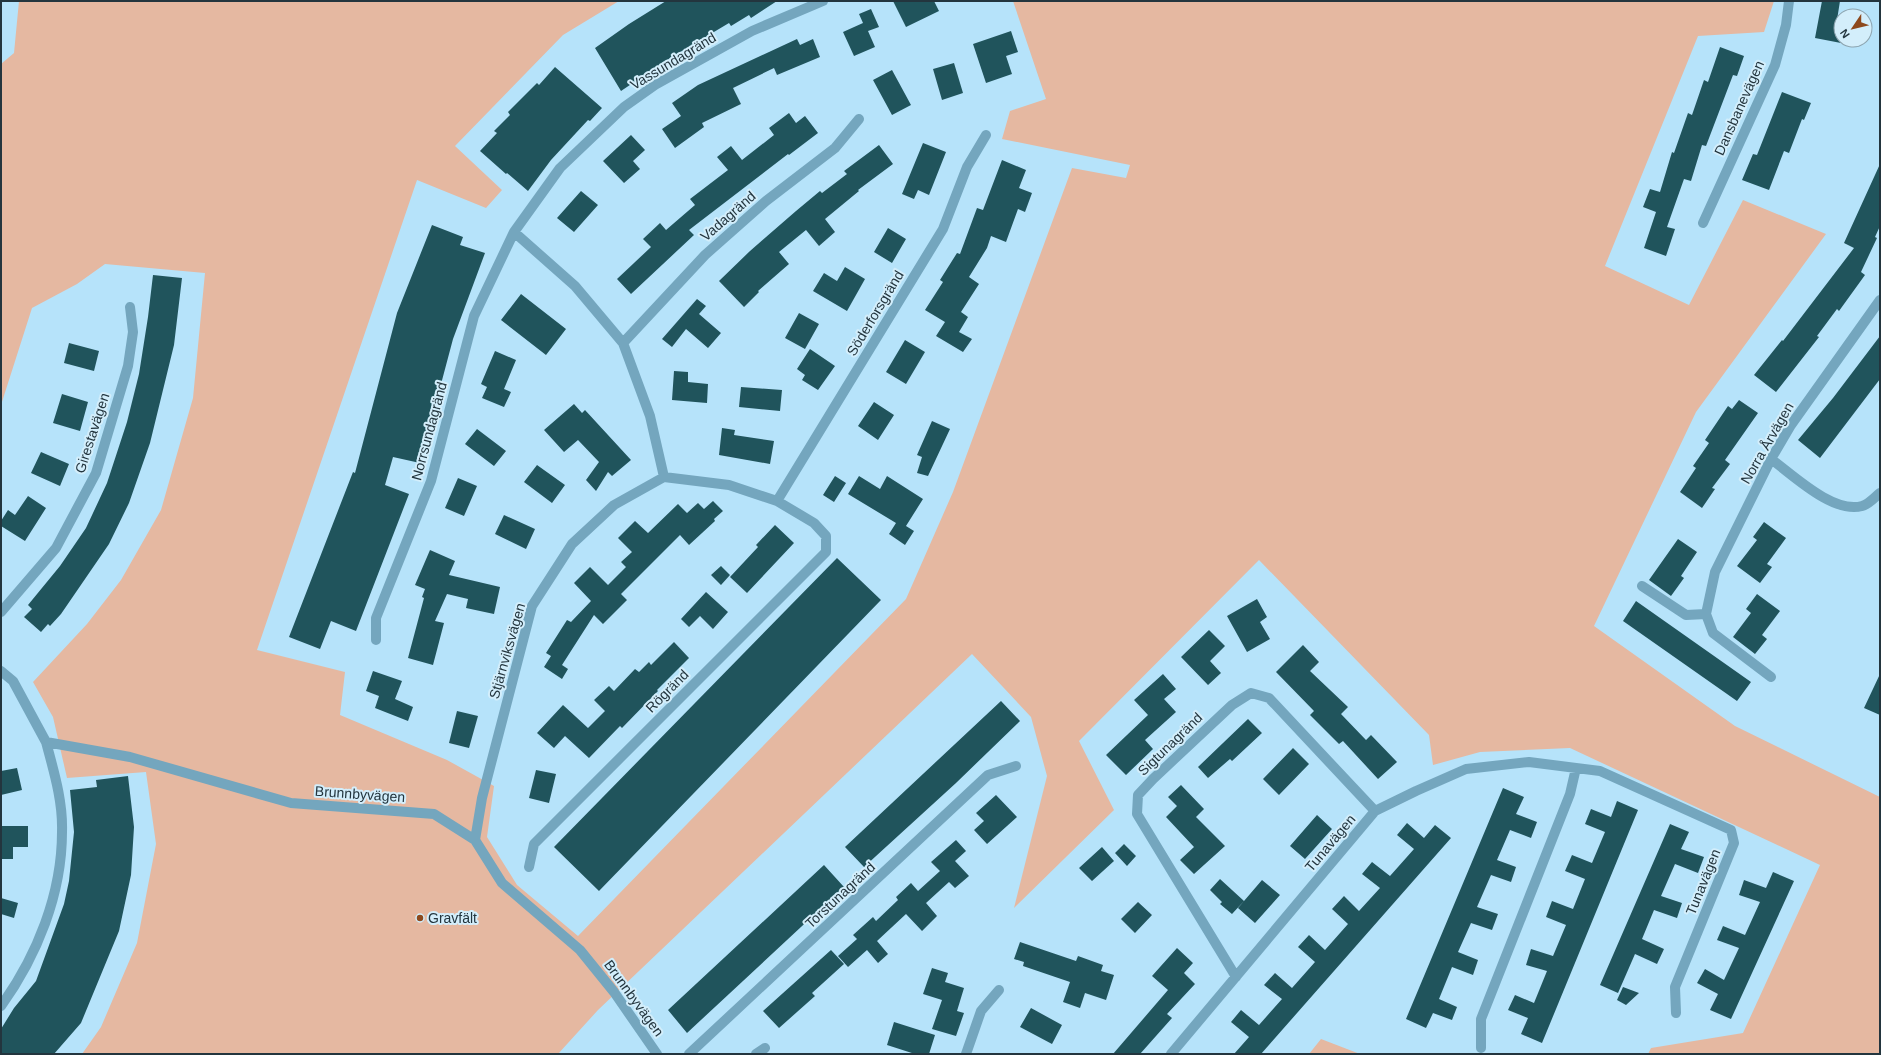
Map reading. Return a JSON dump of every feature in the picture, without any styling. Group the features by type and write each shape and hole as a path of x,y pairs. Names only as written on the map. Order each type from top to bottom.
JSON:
{"street":[{"name":"Vassundagränd","path":"514,232 560,168 624,107 655,85 752,31 823,1"},
{"name":"Dansbanevägen","path":"1703,223 1775,65 1786,25 1789,1"},
{"name":"Vadagränd","path":"623,343 705,255 766,201 835,148 859,119"},
{"name":"Söderforsgränd","path":"777,501 943,229 967,167 986,134"},
{"path":"514,232 575,286 623,343 650,416 664,477 729,484 777,501"},
{"name":"Norrsundagränd","path":"376,640 376,618 431,481 474,316 514,232"},
{"name":"Norra Årvägen","path":"1706,614 1715,572 1771,459 1791,425 1880,300"},
{"name":"Girestavägen","path":"1,612 56,548 96,473 128,366 133,332 130,307"},
{"path":"1771,459 1819,496 1839,505 1863,506 1880,493"},
{"name":"Stjärnviksvägen","path":"475,840 482,798 532,606 572,544 614,505 664,477"},
{"name":"Rögränd","path":"529,867 534,844 826,552 826,536 814,523 777,501"},
{"path":"1642,586 1686,615 1706,614 1713,633 1771,677"},
{"path":"1,671 13,681 46,742 59,790 62,832 56,886 38,944 12,990 1,1006"},
{"name":"Sigtunagränd","path":"1236,977 1137,814 1138,795 1232,705 1251,693 1269,698 1375,811"},
{"name":"Brunnbyvägen","path":"46,742 130,757 291,804 434,814 475,840 502,883 580,950 614,992 657,1054"},
{"name":"Tunavägen","path":"1171,1054 1375,811 1466,769 1529,762 1600,771 1731,830 1734,843 1675,987 1676,1013"},
{"name":"Torstunagränd","path":"689,1054 988,776 1016,766"},
{"path":"1481,1048 1481,1019 1570,794 1576,768"},
{"path":"966,1054 981,1011 999,990"},
{"path":"756,1054 765,1048"}],"shaded area":[{"path":"19,1 619,1 563,35 455,146 502,190 486,208 417,180 257,650 345,672 340,715 447,760 494,786 487,837 517,885 578,936 906,599 953,492 1072,168 1126,178 1130,165 1002,139 1010,111 1046,99 1013,1 1774,1 1764,32 1698,36 1605,266 1689,305 1743,200 1826,234 1696,412 1594,626 1735,726 1880,797 1880,1054 1648,1054 1651,1048 1743,1033 1820,865 1570,748 1480,752 1433,765 1429,735 1259,560 1079,741 1114,810 1014,908 1047,776 1031,717 972,654 598,1010 558,1054 82,1054 101,1027 137,943 156,844 146,772 67,778 53,717 33,682 87,624 121,580 161,510 193,398 205,273 105,264 77,284 32,308 1,405 1,64 14,53"},
{"path":"1321,1039 1360,1054 1309,1054"}],"building":[{"path":"666,1 777,1 751,18 749,15 731,26 729,23 667,60 621,91 595,48 629,24"},
{"path":"893,1 934,1 939,11 906,27"},
{"path":"1822,1 1840,1 1839,8 1833,8 1833,41 1815,38"},
{"path":"871,9 879,27 868,31 875,47 854,56 843,32 863,23 859,14"},
{"path":"1011,31 1018,52 1006,56 1012,74 986,83 973,44"},
{"path":"797,39 800,45 813,39 820,57 777,75 774,68 733,88 741,104 702,123 704,127 675,148 662,129 681,116 672,103 698,85"},
{"path":"1720,47 1744,56 1737,76 1733,75 1706,146 1702,145 1691,181 1684,179 1667,227 1675,229 1666,256 1644,248 1656,212 1643,207 1650,189 1660,192 1672,152 1674,153 1688,113 1692,115 1704,80 1708,82"},
{"path":"954,63 963,93 942,100 933,69"},
{"path":"555,67 602,108 590,121 588,120 551,160 528,191 480,151 497,133 494,131 510,115 508,112 537,83 539,85"},
{"path":"892,70 911,105 892,115 873,80"},
{"path":"1782,92 1811,103 1804,120 1802,119 1789,153 1784,151 1769,190 1742,180 1753,154 1757,155"},
{"path":"789,113 796,123 805,116 818,133 789,155 788,154 689,230 694,235 631,294 617,279 651,247 643,239 660,223 666,230 695,205 690,199 728,170 717,157 731,146 742,160 774,135 769,128"},
{"path":"631,135 645,150 633,161 640,169 624,183 603,161"},
{"path":"923,143 946,152 929,195 918,190 914,199 902,194"},
{"path":"879,145 893,164 858,190 859,191 825,219 835,232 819,246 806,230 779,252 789,264 758,291 759,292 744,307 719,281 750,251 796,211 820,191 822,193 847,174 844,171"},
{"path":"1002,160 1026,170 1019,188 1032,193 1025,212 1018,209 1006,242 991,236 987,248 969,277 979,284 961,312 968,317 959,332 972,339 963,352 936,336 945,322 925,310 943,282 940,280 957,253 960,254 977,208 983,210"},
{"path":"1880,164 1880,226 1875,237 1877,238 1861,272 1865,275 1839,311 1837,309 1817,336 1819,337 1776,392 1754,375 1782,340 1783,341 1854,248 1844,243"},
{"path":"581,191 598,205 574,232 557,218"},
{"path":"432,225 463,237 460,245 485,253 453,339 420,463 393,457 385,485 409,494 356,631 331,621 320,649 289,637 353,472 355,473 397,313"},
{"path":"888,228 906,239 892,263 874,252"},
{"path":"845,267 865,279 847,311 813,291 824,273 837,281"},
{"path":"153,275 182,278 174,345 150,443 129,503 109,544 61,614 50,626 48,624 41,632 24,617 32,609 28,605 60,566 86,528 107,483 127,422 139,374"},
{"path":"521,294 566,329 546,355 501,320"},
{"path":"697,299 706,306 699,314 721,333 708,348 686,329 672,347 662,339"},
{"path":"799,313 819,324 805,349 785,338"},
{"path":"1880,336 1880,379 1820,458 1798,440 1833,398"},
{"path":"905,340 925,352 906,384 886,372"},
{"path":"69,343 99,351 94,371 64,363"},
{"path":"810,349 835,366 818,390 802,380 805,375 797,369"},
{"path":"495,351 516,360 504,389 511,392 504,407 482,398 487,387 481,384"},
{"path":"674,371 688,372 688,382 708,384 707,403 672,400"},
{"path":"741,387 782,390 780,411 739,407"},
{"path":"62,394 88,402 80,431 53,423"},
{"path":"1739,400 1758,413 1725,460 1730,464 1712,488 1715,489 1702,508 1680,492 1696,468 1693,466 1709,443 1705,440 1728,406 1732,409"},
{"path":"874,402 894,415 878,440 858,426"},
{"path":"574,404 582,413 585,410 631,460 612,476 608,472 596,491 586,480 599,462 578,440 564,452 544,430"},
{"path":"932,421 950,429 928,476 917,473 922,457 917,455"},
{"path":"722,428 735,430 734,435 774,441 770,464 719,455"},
{"path":"477,429 506,451 494,466 465,444"},
{"path":"41,452 69,464 60,486 31,473"},
{"path":"537,465 565,485 552,503 524,482"},
{"path":"835,476 846,483 834,502 823,495"},
{"path":"859,476 880,489 887,476 923,499 906,526 914,531 905,545 889,534 896,523 848,494"},
{"path":"458,478 477,486 464,516 445,508"},
{"path":"28,496 46,508 25,541 1,526 1,521 8,510 15,515"},
{"path":"713,501 723,511 714,519 715,521 689,545 680,535 621,594 627,600 603,624 594,615 562,665 568,669 562,679 544,667 551,656 546,653 567,620 571,622 591,601 574,583 590,567 608,585 626,567 621,562 632,552 618,538 635,521 648,533 678,504 687,513 698,503 704,509"},
{"path":"504,515 535,529 526,549 495,534"},
{"path":"1764,522 1786,538 1767,564 1772,567 1760,583 1737,566 1757,540 1753,537"},
{"path":"775,525 794,543 747,593 730,577 758,547 756,545"},
{"path":"1678,539 1697,552 1681,576 1684,578 1671,596 1649,580"},
{"path":"430,550 455,561 449,575 500,587 494,614 466,608 468,599 447,594 435,621 444,623 433,665 408,658 425,589 415,585"},
{"path":"837,558 881,600 599,891 554,847"},
{"path":"721,566 730,575 721,585 711,575"},
{"path":"706,592 728,612 713,629 700,616 689,627 681,619"},
{"path":"1757,594 1780,611 1762,635 1767,639 1755,654 1733,637 1751,613 1746,609"},
{"path":"1257,599 1267,617 1260,622 1270,639 1247,652 1227,616"},
{"path":"1636,601 1751,682 1737,701 1623,621"},
{"path":"1209,630 1225,646 1210,661 1221,673 1208,685 1181,657"},
{"path":"674,642 689,658 622,728 620,726 589,758 565,736 554,748 537,733 563,705 588,728 605,711 594,700 609,686 614,691 635,669 639,672 649,662 651,665"},
{"path":"1303,645 1319,662 1310,671 1348,707 1341,714 1366,740 1371,735 1397,762 1378,779 1343,741 1339,744 1310,715 1314,711 1276,672"},
{"path":"373,671 402,681 395,699 413,707 408,721 375,708 379,696 366,691"},
{"path":"1163,674 1176,689 1164,699 1176,712 1145,740 1153,749 1126,775 1106,755 1148,715 1134,700"},
{"path":"1880,674 1880,715 1864,708"},
{"path":"1001,701 1020,721 956,783 864,867 845,847"},
{"path":"457,711 478,716 469,748 449,743"},
{"path":"1248,719 1262,733 1232,761 1230,759 1208,778 1198,767"},
{"path":"1293,748 1309,764 1279,795 1263,779"},
{"path":"17,768 22,790 1,795 1,771"},
{"path":"536,770 556,774 549,803 529,798"},
{"path":"128,776 134,827 131,875 119,931 81,1023 54,1054 1,1054 1,1029 14,1008 36,981 64,904 69,881 74,832 70,790 97,787 96,780"},
{"path":"1181,785 1204,809 1196,817 1225,846 1194,874 1180,860 1194,847 1166,817 1177,806 1168,797"},
{"path":"1503,788 1524,797 1516,814 1537,822 1531,838 1510,830 1497,860 1516,867 1511,882 1491,875 1477,907 1498,914 1492,930 1471,923 1458,952 1478,960 1473,975 1452,967 1439,999 1457,1007 1452,1020 1433,1013 1426,1028 1406,1019"},
{"path":"996,795 1017,817 987,844 974,830 984,821 976,813"},
{"path":"1617,801 1638,810 1542,1043 1521,1034 1528,1018 1508,1010 1515,995 1534,1003 1547,971 1526,965 1531,949 1553,956 1566,925 1546,917 1552,901 1573,909 1585,879 1565,871 1572,855 1592,863 1605,832 1585,824 1591,809 1611,817"},
{"path":"1317,815 1332,829 1305,859 1290,846"},
{"path":"1407,823 1424,838 1435,825 1451,838 1261,1054 1234,1054 1249,1037 1231,1022 1241,1010 1259,1025 1282,999 1264,985 1275,973 1292,988 1315,962 1298,947 1309,935 1325,950 1348,924 1332,909 1344,896 1359,911 1380,888 1362,874 1372,862 1390,876 1414,849 1397,835"},
{"path":"1670,824 1689,832 1681,849 1704,857 1698,873 1675,864 1661,896 1682,903 1677,918 1654,910 1642,939 1664,949 1657,964 1635,954 1618,993 1600,985"},
{"path":"1,826 28,826 28,847 13,847 13,859 1,859"},
{"path":"956,840 966,851 955,861 969,876 955,888 949,882 926,903 937,916 922,931 906,914 877,941 888,954 878,963 867,950 848,967 838,956 857,939 853,935 873,917 876,921 898,900 896,897 911,883 918,891 940,871 931,862"},
{"path":"1124,844 1136,856 1127,866 1115,853"},
{"path":"1102,847 1114,861 1092,881 1079,868"},
{"path":"824,865 844,887 687,1033 668,1010"},
{"path":"1773,872 1794,881 1731,1019 1710,1010 1718,994 1697,983 1705,969 1724,980 1739,948 1717,940 1723,926 1745,935 1760,902 1739,895 1744,880 1766,888"},
{"path":"1220,879 1244,901 1232,914 1220,904 1222,902 1210,890"},
{"path":"1262,880 1280,895 1255,923 1238,908"},
{"path":"1,898 18,903 14,918 1,914"},
{"path":"1138,902 1152,915 1135,933 1121,919"},
{"path":"1020,942 1076,961 1078,956 1103,965 1101,971 1114,975 1106,1000 1085,993 1080,1008 1063,1002 1070,982 1023,966 1024,962 1014,959"},
{"path":"1177,948 1193,963 1184,973 1195,984 1167,1014 1172,1018 1140,1054 1113,1054 1168,990 1152,976"},
{"path":"831,950 844,964 812,993 815,996 779,1028 763,1011"},
{"path":"932,968 948,973 945,982 964,988 957,1011 964,1013 956,1036 932,1029 942,1000 923,994"},
{"path":"1623,987 1639,993 1626,1005 1617,1000"},
{"path":"1031,1008 1062,1025 1052,1044 1020,1027"},
{"path":"894,1022 935,1035 929,1054 915,1054 887,1045"}],"place":[{"name":"Gravfält","path":"420,918"}]}
